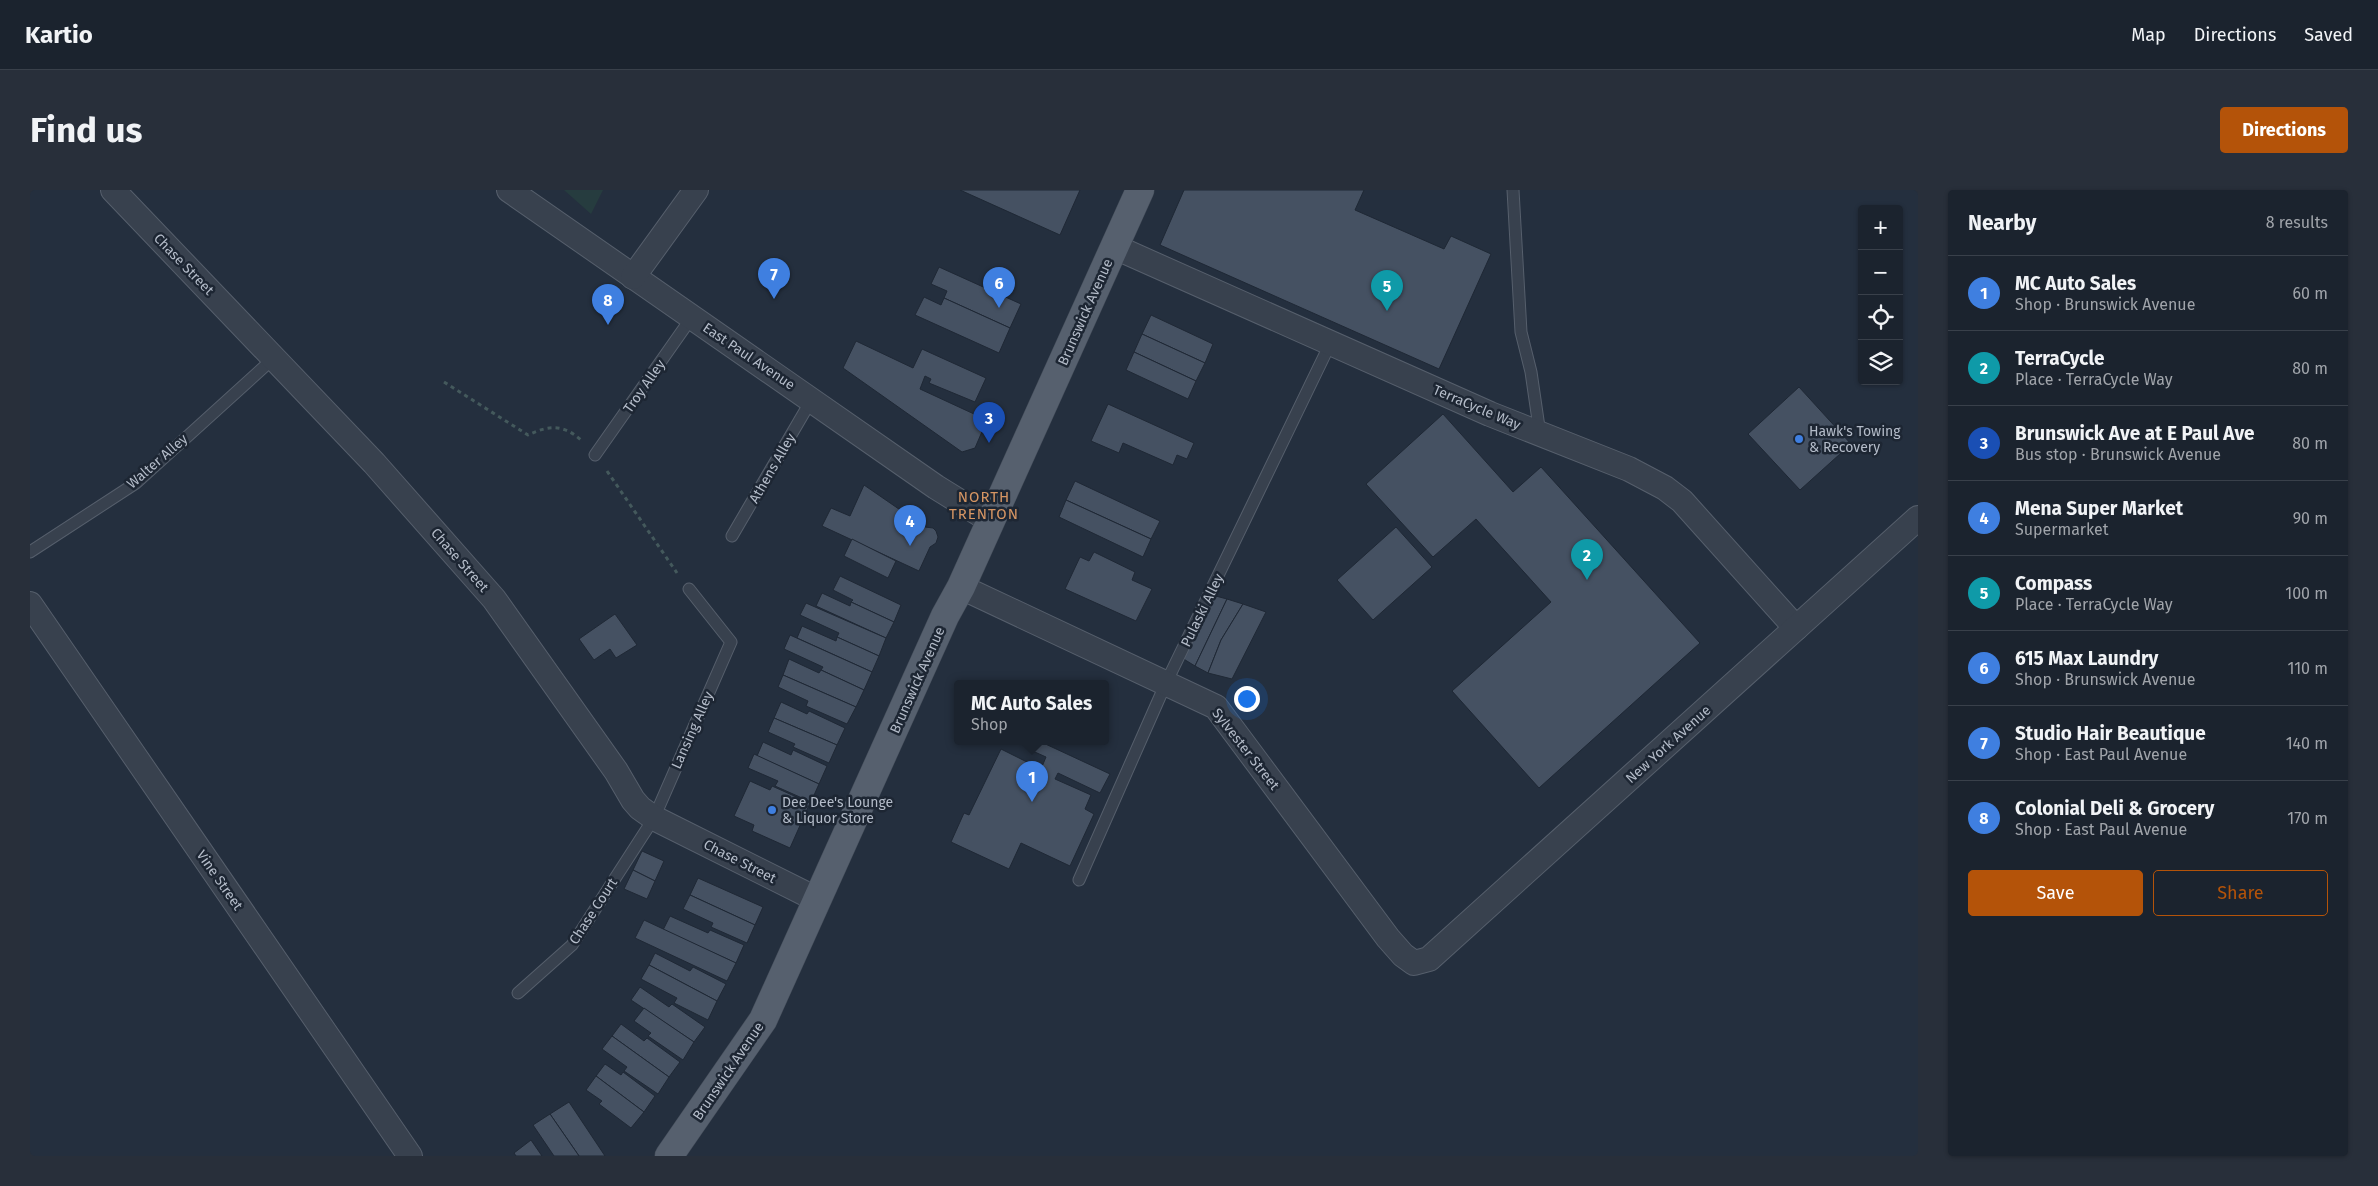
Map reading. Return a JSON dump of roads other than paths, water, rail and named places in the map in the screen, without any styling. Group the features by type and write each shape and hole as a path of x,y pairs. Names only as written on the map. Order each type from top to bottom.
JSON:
{"main road":[{"name":"Brunswick Avenue","path":"670,1156 763,1020 944,616 961,587 1140,190"}],"street":[{"name":"Chase Street","path":"113,190 381,470 494,599 616,771 633,800 640,808 654,818 818,900"},
{"name":"East Paul Avenue","path":"509,190 936,487 991,521"},
{"path":"633,277 696,190"},
{"name":"TerraCycle Way","path":"1115,247 1490,414 1629,469 1665,488 1682,501 1796,628"},
{"name":"New York Avenue","path":"1414,963 1429,959 1918,518"},
{"name":"Sylvester Street","path":"961,587 1216,708 1388,938 1403,955 1414,963"},
{"name":"Vine Street","path":"30,604 410,1156"}],"lane":[{"path":"1513,190 1521,332 1531,372 1540,434"},
{"name":"Troy Alley","path":"595,455 692,317"},
{"name":"Pulaski Alley","path":"1079,880 1166,683 1331,342"},
{"name":"Walter Alley","path":"30,552 136,483 274,357"},
{"name":"Athens Alley","path":"732,536 812,399"},
{"name":"Lansing Alley","path":"654,818 730,642 689,589"},
{"name":"Chase Court","path":"518,993 572,945 654,818"}],"place":[{"name":"Studio Hair Beautique","path":"774,299"},
{"name":"615 Max Laundry","path":"999,308"},
{"name":"Compass","path":"1387,311"},
{"name":"Colonial Deli & Grocery","path":"608,325"},
{"name":"Hawk's Towing & Recovery","path":"1799,439"},
{"name":"Brunswick Ave at E Paul Ave","path":"989,443"},
{"name":"Mena Super Market","path":"910,546"},
{"name":"TerraCycle","path":"1587,580"},
{"name":"MC Auto Sales","path":"1032,802"},
{"name":"Dee Dee's Lounge & Liquor Store","path":"772,810"}],"district":[{"name":"NORTH TRENTON","path":"984,506"}]}
